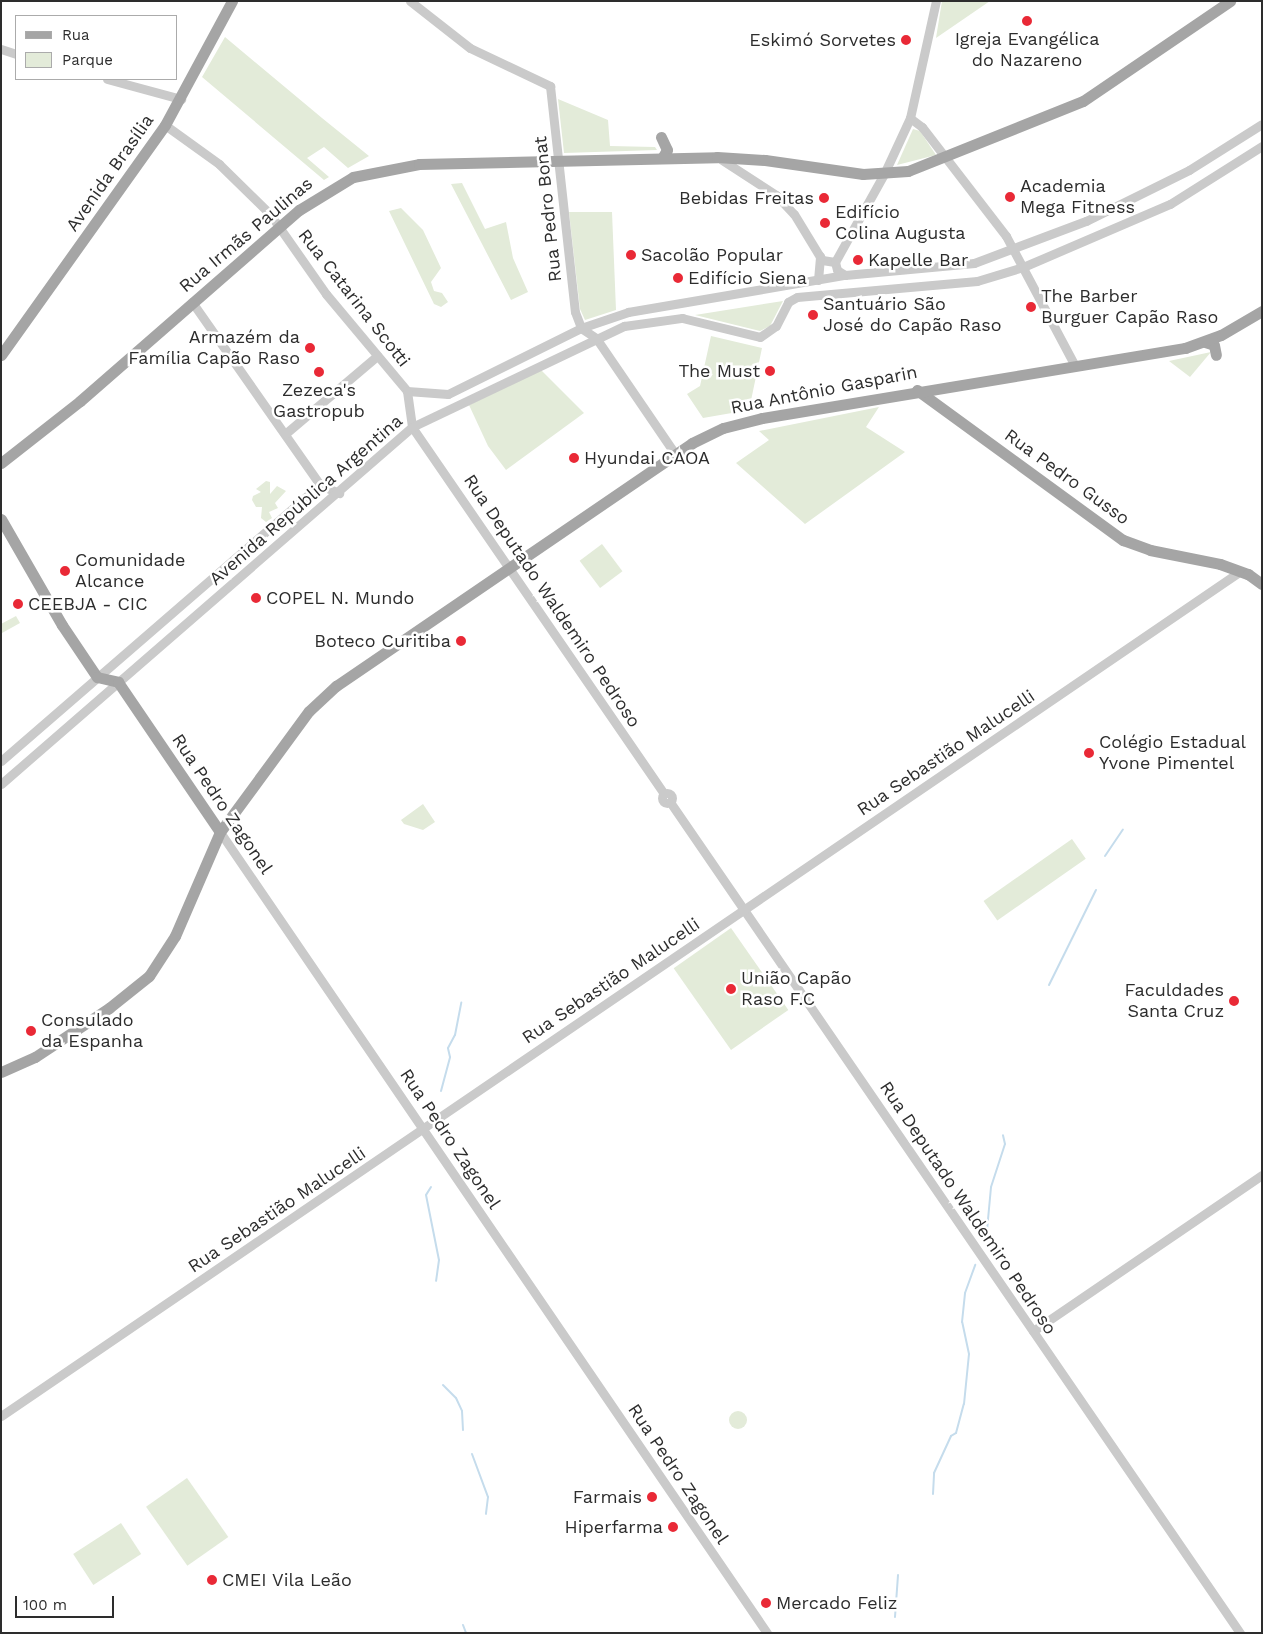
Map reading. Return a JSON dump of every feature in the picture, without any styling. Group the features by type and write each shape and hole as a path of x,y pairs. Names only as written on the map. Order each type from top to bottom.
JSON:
{"main road":[{"name":"Avenida Brasília","path":"1,355 165,125 181,99 232,1"},
{"name":"Rua Irmãs Paulinas","path":"1,463 80,401 278,227 327,191 368,173 419,164 717,157 884,174 913,170 1083,101 1230,1"},
{"path":"661,137 667,145 662,158"},
{"name":"Rua Antônio Gasparin","path":"1,1072 35,1057 114,1004 149,976 175,936 220,832 309,711 336,686 675,454 733,424 917,390 1075,366 1205,342 1240,326 1262,311"},
{"path":"1205,342 1214,345 1216,355"},
{"name":"Rua Pedro Gusso","path":"917,390 1123,540 1150,550 1209,561 1251,575 1262,584"},
{"path":"1,519 62,625 97,677 118,682"},
{"name":"Rua Pedro Gusso","path":"1239,572 1262,593"},
{"name":"Rua Pedro Zagonel","path":"118,682 220,832"}],"street":[{"name":"Rua Pedro Bonat","path":"410,1 470,48 550,86 576,312 581,328"},
{"path":"845,275 837,270 835,262 884,174 910,118 936,1"},
{"path":"1,50 15,54"},
{"path":"111,80 181,99"},
{"path":"910,118 922,126 1014,249 1075,366"},
{"name":"Avenida República Argentina","path":"407,391 448,394 581,328 628,312 845,275 974,262 1014,249 1086,221 1168,181 1262,124"},
{"name":"Rua Catarina Scotti","path":"165,125 219,164 270,214 326,294 407,391"},
{"path":"1023,267 1170,204 1262,146"},
{"path":"717,157 776,195 794,214 820,256 826,262 835,262"},
{"path":"818,280 820,256"},
{"name":"Avenida República Argentina","path":"1,784 339,493 360,471 412,427 624,326 678,318 760,336 776,326 788,302 797,297 977,281 1023,267"},
{"path":"192,302 320,485 339,493"},
{"path":"581,328 596,338 675,454"},
{"path":"285,434 377,356"},
{"path":"407,391 412,427"},
{"name":"Rua Deputado Waldemiro Pedroso","path":"412,427 664,794 663,801 670,802 1240,1633"},
{"name":"Avenida República Argentina","path":"1,761 320,485"},
{"name":"Rua Sebastião Malucelli","path":"1,1416 1239,572"},
{"name":"Rua Pedro Zagonel","path":"220,832 767,1633"},
{"path":"1032,1331 1262,1174"}],"green space":[{"path":"942,1 990,1 936,38"},
{"path":"225,37 369,156 348,168 324,147 307,158 329,177 324,180 202,77"},
{"path":"558,99 608,120 610,146 655,147 657,150 564,153"},
{"path":"913,129 920,131 936,155 897,165"},
{"path":"462,183 485,229 506,222 513,258 528,292 511,300 451,184"},
{"path":"401,208 423,230 441,268 431,282 434,291 442,293 448,302 441,307 434,304 389,211"},
{"path":"569,212 612,212 616,310 585,320 580,309"},
{"path":"783,301 770,326 760,331 695,315"},
{"path":"711,336 762,348 749,410 703,418 687,394 700,386"},
{"path":"1211,352 1190,377 1169,361"},
{"path":"541,370 584,413 506,470 488,446 469,405"},
{"path":"879,407 866,427 905,452 805,524 736,463 769,440 759,431"},
{"path":"266,481 270,482 270,494 277,486 286,491 275,503 278,508 269,512 272,518 266,522 261,518 262,507 256,507 252,500 253,496 261,492 256,489"},
{"path":"602,544 622,571 600,588 580,561"},
{"path":"16,616 20,623 2,633 1,624"},
{"path":"423,804 435,822 423,830 404,824 401,820"},
{"path":"1072,839 1086,859 997,921 984,901"},
{"name":"União Capão Raso F.C","path":"731,928 788,1010 731,1050 674,968"},
{"path":"734,1411 742,1411 747,1416 745,1427 734,1429 729,1424 729,1416"},
{"path":"187,1478 228,1537 187,1566 146,1507"},
{"path":"121,1523 141,1554 93,1585 73,1554"}],"waterway":[{"path":"1105,856 1123,829"},
{"path":"1049,985 1096,890"},
{"path":"441,1091 450,1057 448,1048 455,1035 461,1003"},
{"path":"986,1241 991,1187 1005,1144 1003,1135"},
{"path":"431,1187 426,1195 439,1260 436,1281"},
{"path":"933,1494 934,1473 951,1436 956,1433 964,1404 969,1354 962,1322 965,1293 975,1265"},
{"path":"443,1385 456,1398 462,1411 463,1430"},
{"path":"472,1454 488,1497 486,1514"},
{"path":"895,1617 898,1575"},
{"path":"463,1625 466,1633"}],"place":[{"name":"Igreja Evangélica do Nazareno","path":"1027,21"},
{"name":"Eskimó Sorvetes","path":"906,40"},
{"name":"Academia Mega Fitness","path":"1010,197"},
{"name":"Bebidas Freitas","path":"824,198"},
{"name":"Edifício Colina Augusta","path":"825,223"},
{"name":"Sacolão Popular","path":"631,255"},
{"name":"Kapelle Bar","path":"858,260"},
{"name":"Edifício Siena","path":"678,278"},
{"name":"The Barber Burguer Capão Raso","path":"1031,307"},
{"name":"Santuário São José do Capão Raso","path":"813,315"},
{"name":"Armazém da Família Capão Raso","path":"310,348"},
{"name":"The Must","path":"770,371"},
{"name":"Zezeca's Gastropub","path":"319,372"},
{"name":"Hyundai CAOA","path":"574,458"},
{"name":"Comunidade Alcance","path":"65,571"},
{"name":"COPEL N. Mundo","path":"256,598"},
{"name":"CEEBJA - CIC","path":"18,604"},
{"name":"Boteco Curitiba","path":"461,641"},
{"name":"Colégio Estadual Yvone Pimentel","path":"1089,753"},
{"name":"União Capão Raso F.C","path":"731,989"},
{"name":"Faculdades Santa Cruz","path":"1234,1001"},
{"name":"Consulado da Espanha","path":"31,1031"},
{"name":"Farmais","path":"652,1497"},
{"name":"Hiperfarma","path":"673,1527"},
{"name":"CMEI Vila Leão","path":"212,1580"},
{"name":"Mercado Feliz","path":"766,1603"}]}
